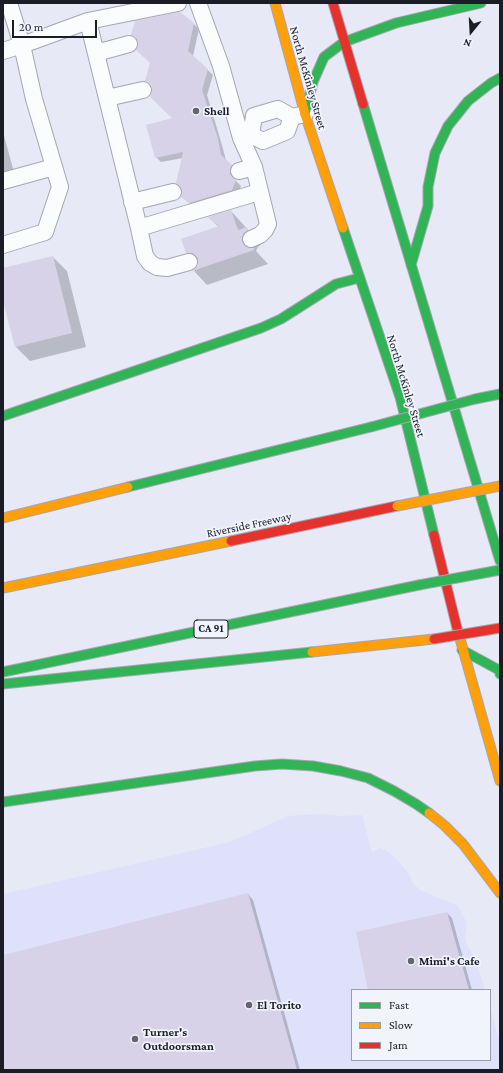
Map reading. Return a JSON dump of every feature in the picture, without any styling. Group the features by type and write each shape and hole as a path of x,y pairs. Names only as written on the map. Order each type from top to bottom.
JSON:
{"main road":[{"name":"North McKinley Street","path":"275,3 298,115 359,278 400,397 462,650 500,781"},
{"path":"333,3 500,561"},
{"path":"298,115 324,57 344,42 396,23 481,3"},
{"path":"411,266 428,206 428,187 435,153 448,126 468,101 500,78"},
{"path":"3,416 261,328 281,319 336,284 359,278"},
{"path":"3,518 371,427 475,399 500,394"},
{"name":"Riverside Freeway","path":"3,588 500,486"},
{"name":"CA 91","path":"3,672 419,585 500,570"},
{"path":"3,684 434,639 500,628"},
{"path":"462,650 499,670 500,674"},
{"path":"3,802 255,766 282,764 313,766 341,771 368,778 394,791 416,804 444,825 463,844 500,893"}],"lane":[{"path":"3,245 45,232 60,187 34,99 22,45 9,3"},
{"path":"3,50 88,22 178,3"},
{"path":"198,3 199,21 215,68 246,136 263,141 287,131 298,115 278,109 254,116 246,136 246,169 259,192 268,224 260,235 251,239"},
{"path":"88,22 145,256 150,263 157,267 167,268 189,262"},
{"path":"96,53 129,44"},
{"path":"107,98 143,90"},
{"path":"3,181 54,167"},
{"path":"132,202 173,192"},
{"path":"139,228 259,192"}],"shaded area":[{"path":"319,814 340,816 362,815 372,852 380,848 387,851 400,863 408,873 413,883 420,890 458,906 467,923 465,936 466,943 476,960 485,989 351,989 351,1061 491,1061 491,1012 500,1043 500,1070 3,1070 3,894 230,842 288,816"}],"building":[{"path":"180,12 194,23 188,51 208,69 202,90 218,139 221,155 232,165 230,174 236,180 232,190 189,203 181,197 182,189 180,185 176,183 183,152 155,158 146,125 172,118 150,97 152,88 150,83 145,81 150,63 136,50 138,41 131,35 135,21"},
{"path":"231,210 238,230 247,227 248,230 244,233 242,238 243,243 246,247 254,248 254,250 192,271 198,265 198,259 192,253 186,253 181,239 219,226 207,217"},
{"path":"53,256 72,333 15,347 3,301 3,268"},
{"path":"248,893 297,1070 3,1070 3,955"},
{"name":"Mimi's Cafe","path":"447,912 469,989 368,989 356,932"}],"traffic: fast":[{"path":"305,114 313,82 324,57 344,42 396,23 481,3"},
{"path":"411,265 428,206 428,187 435,153 448,126 468,101 500,78"},
{"path":"363,104 500,561"},
{"path":"343,228 400,397 434,535"},
{"path":"3,416 261,328 281,319 336,284 359,278"},
{"path":"475,399 500,394"},
{"path":"371,427 475,399"},
{"path":"128,487 371,427"},
{"path":"419,585 500,570"},
{"path":"3,672 419,585"},
{"path":"462,650 499,670 500,674"},
{"path":"3,684 312,652"},
{"path":"3,802 255,766 282,764 313,766 368,778 394,791 429,813"}],"traffic: slow":[{"path":"275,3 305,114 343,228"},
{"path":"397,506 500,486"},
{"path":"3,518 128,487"},
{"path":"3,588 231,541"},
{"path":"457,628 500,781"},
{"path":"312,652 434,639"},
{"path":"429,813 444,825 463,844 500,893"}],"traffic: jam":[{"path":"333,3 363,104"},
{"path":"231,541 397,506"},
{"path":"434,535 457,628"},
{"path":"434,639 500,628"}],"place":[{"name":"Shell","path":"196,111"},
{"name":"Mimi's Cafe","path":"411,961"},
{"name":"El Torito","path":"249,1005"},
{"name":"Turner's Outdoorsman","path":"135,1039"}]}
